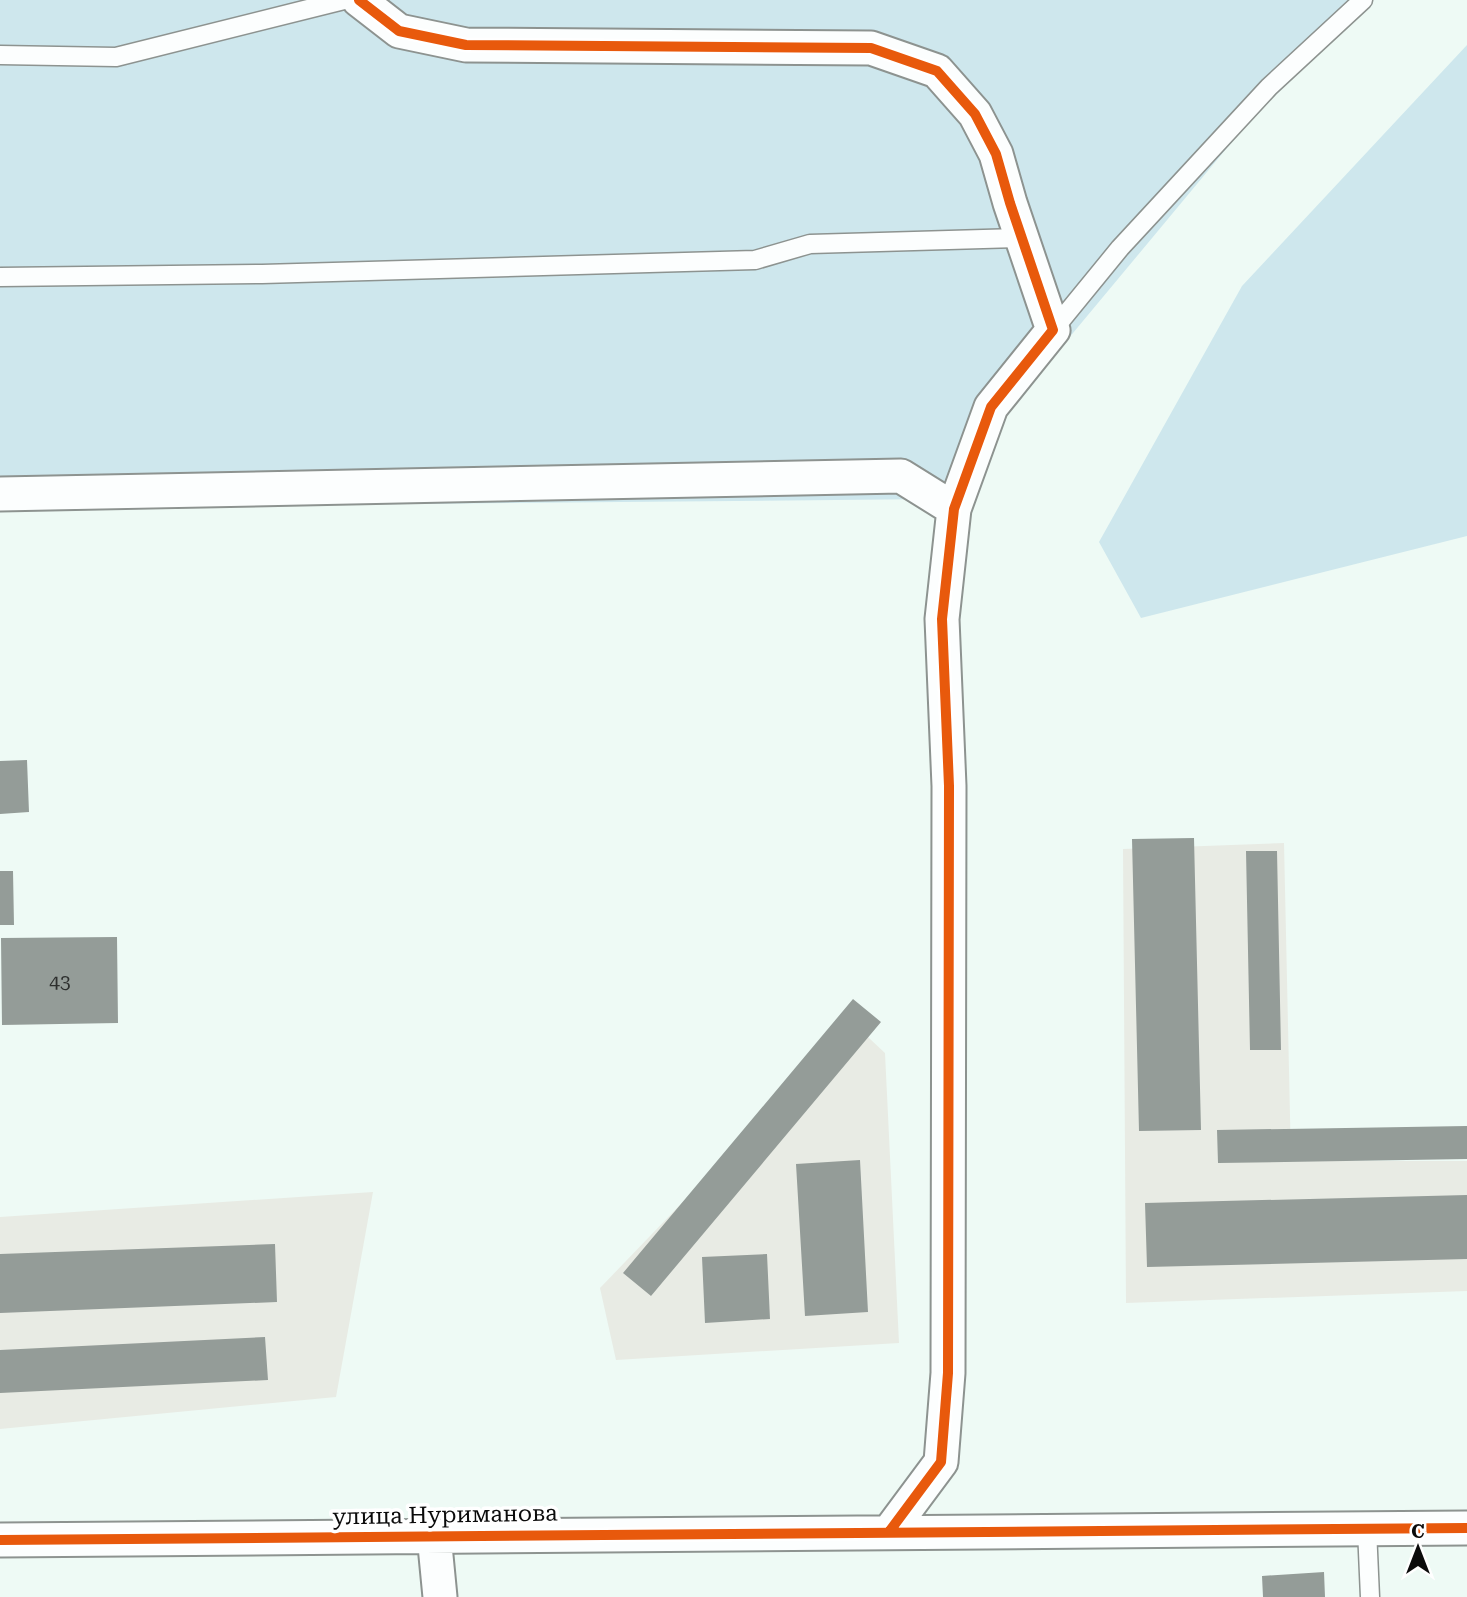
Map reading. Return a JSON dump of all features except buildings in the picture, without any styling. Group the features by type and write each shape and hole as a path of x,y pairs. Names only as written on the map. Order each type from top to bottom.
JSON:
{"street":[{"path":"359,0 399,32 466,45 871,48 937,71 975,114 996,155 1053,330 991,407 954,509 943,619 949,786 948,1373 941,1462 890,1532"},
{"path":"0,494 901,477 954,509"},
{"name":"улица Нуриманова","path":"0,1540 1467,1528"},
{"path":"434,1535 440,1597"}],"lane":[{"path":"0,55 117,57 344,0"},
{"path":"1053,330 1120,248 1269,87 1363,0"},
{"path":"0,277 262,274 755,260 810,244 1022,238"},
{"path":"1367,1529 1370,1597"}],"shaded area":[{"path":"0,0 1350,0 935,499 0,508"},
{"path":"1467,45 1467,536 1141,618 1099,542 1242,286"},
{"path":"1284,843 1291,1161 1467,1161 1467,1291 1126,1303 1123,849"},
{"path":"854,1024 885,1053 899,1343 616,1360 600,1288"},
{"path":"373,1192 336,1397 0,1429 0,1217"}],"cycle path":[{"path":"359,0 399,31 466,45 871,48 937,71 975,114 996,154 1053,330 991,407 954,509 942,619 949,786 948,1373 941,1462 889,1532"},
{"path":"0,1540 1467,1528"}]}
